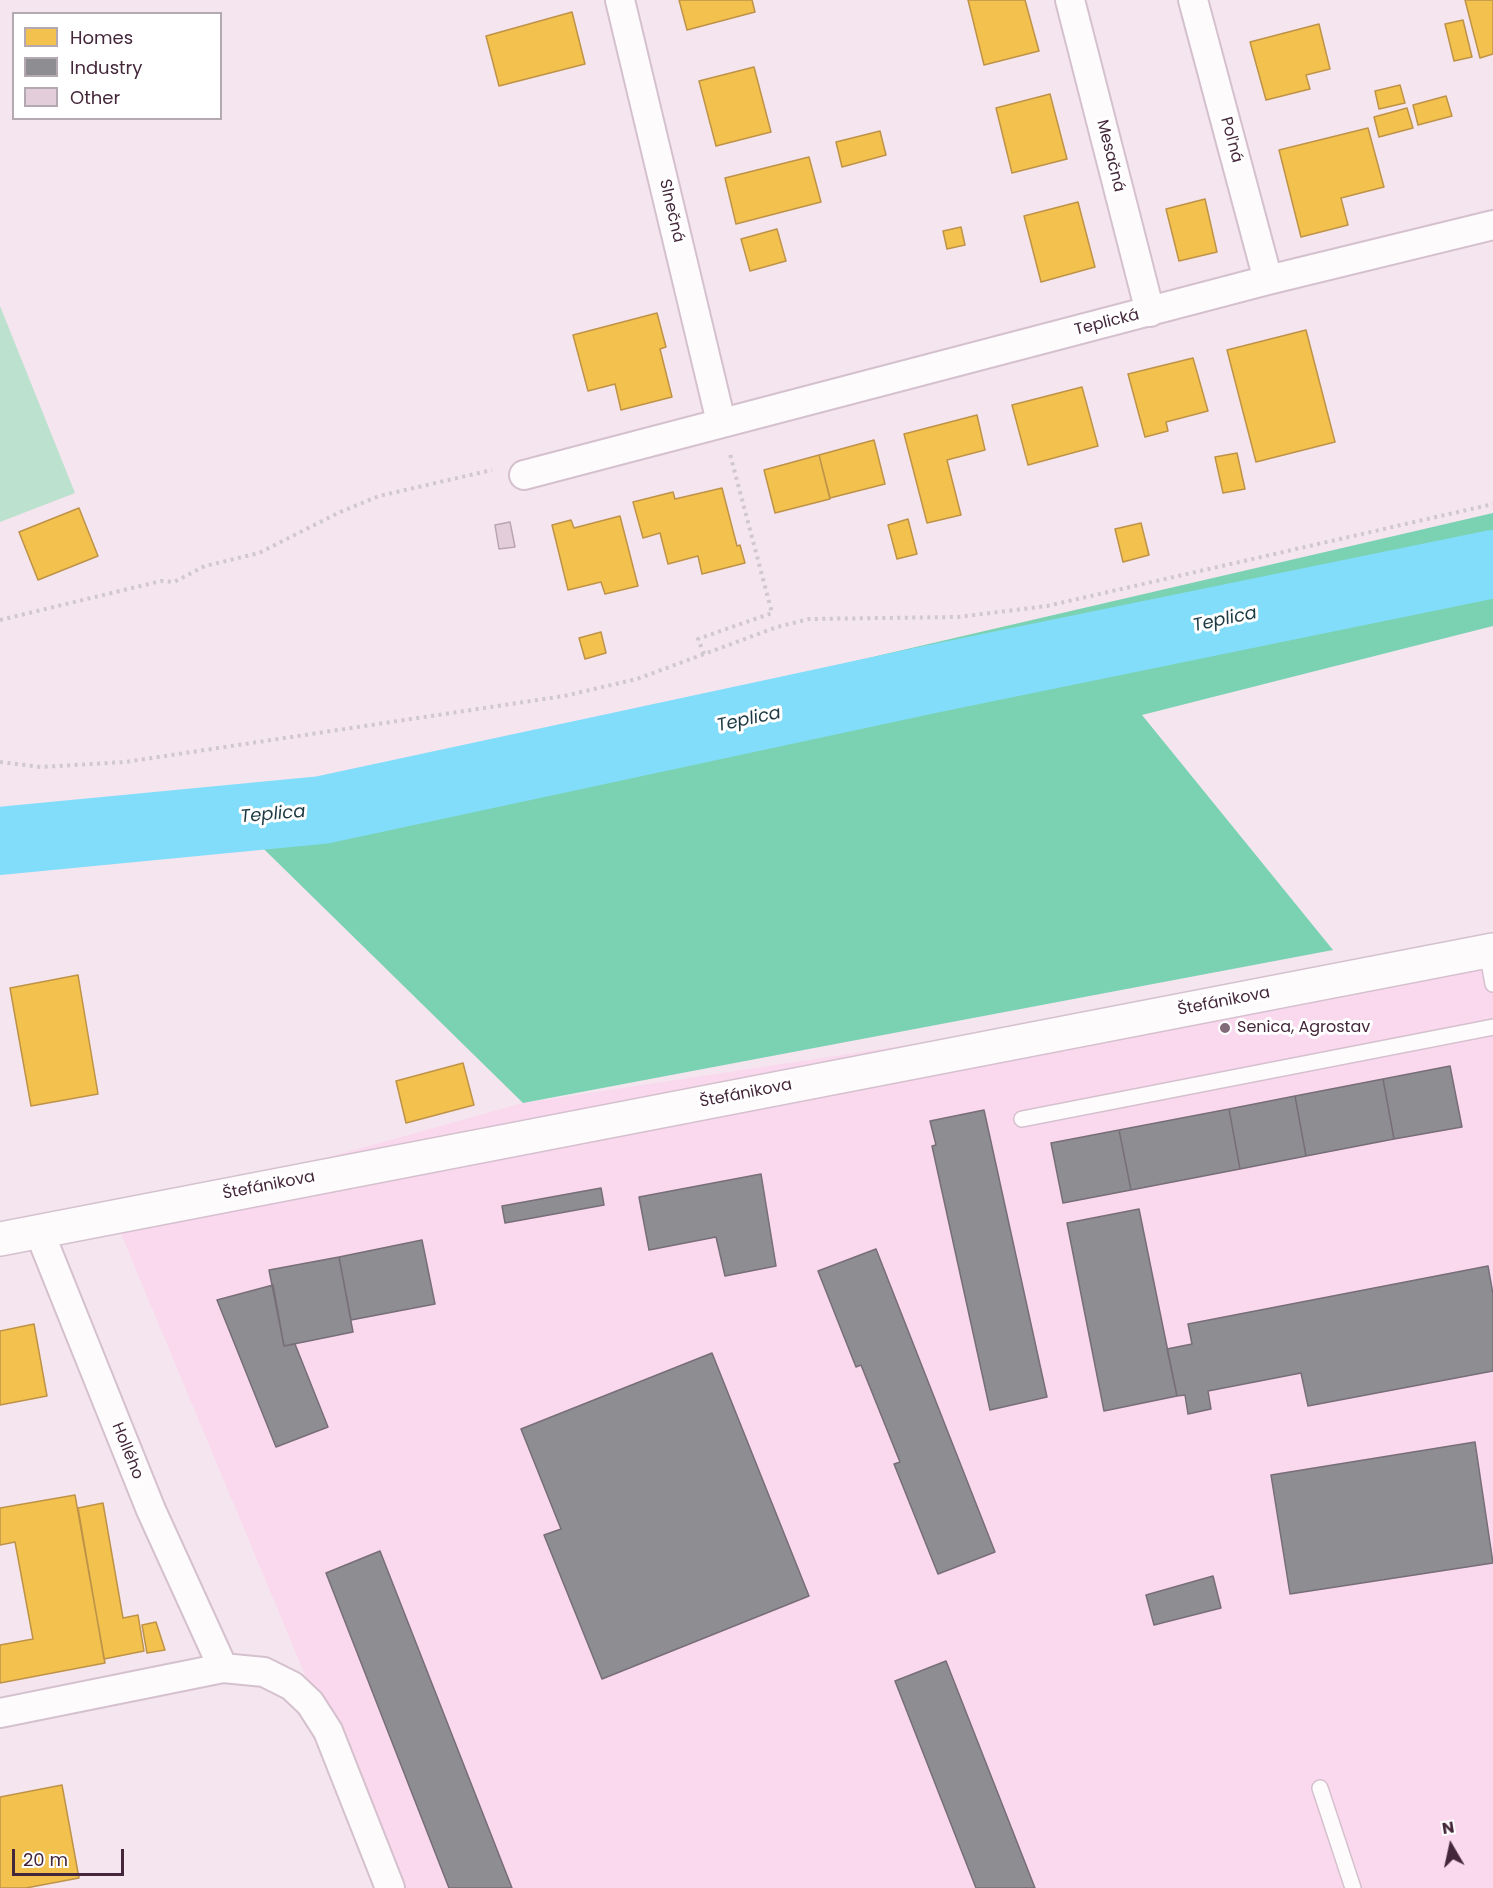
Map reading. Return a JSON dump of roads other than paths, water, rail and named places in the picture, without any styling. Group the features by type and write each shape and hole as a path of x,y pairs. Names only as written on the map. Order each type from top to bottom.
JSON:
{"street":[{"name":"Slnečná","path":"620,0 721,422"},
{"name":"Mesačná","path":"1070,0 1150,312"},
{"name":"Poľná","path":"1194,0 1268,280"},
{"name":"Teplická","path":"524,476 721,422 1268,280 1493,225"},
{"name":"Štefánikova","path":"0,1239 1490,950"},
{"name":"Hollého","path":"39,1231 151,1510 224,1668"},
{"path":"0,1713 224,1668 264,1672 292,1686 310,1703 328,1731 390,1888"}],"lane":[{"path":"1490,950 1493,984"},
{"path":"1022,1119 1493,1028"},
{"path":"1320,1788 1353,1888"}],"waterway":[{"name":"Teplica","path":"0,841 322,810 932,679 1493,564"}],"place":[{"name":"Senica, Agrostav","path":"1225,1028"}]}
